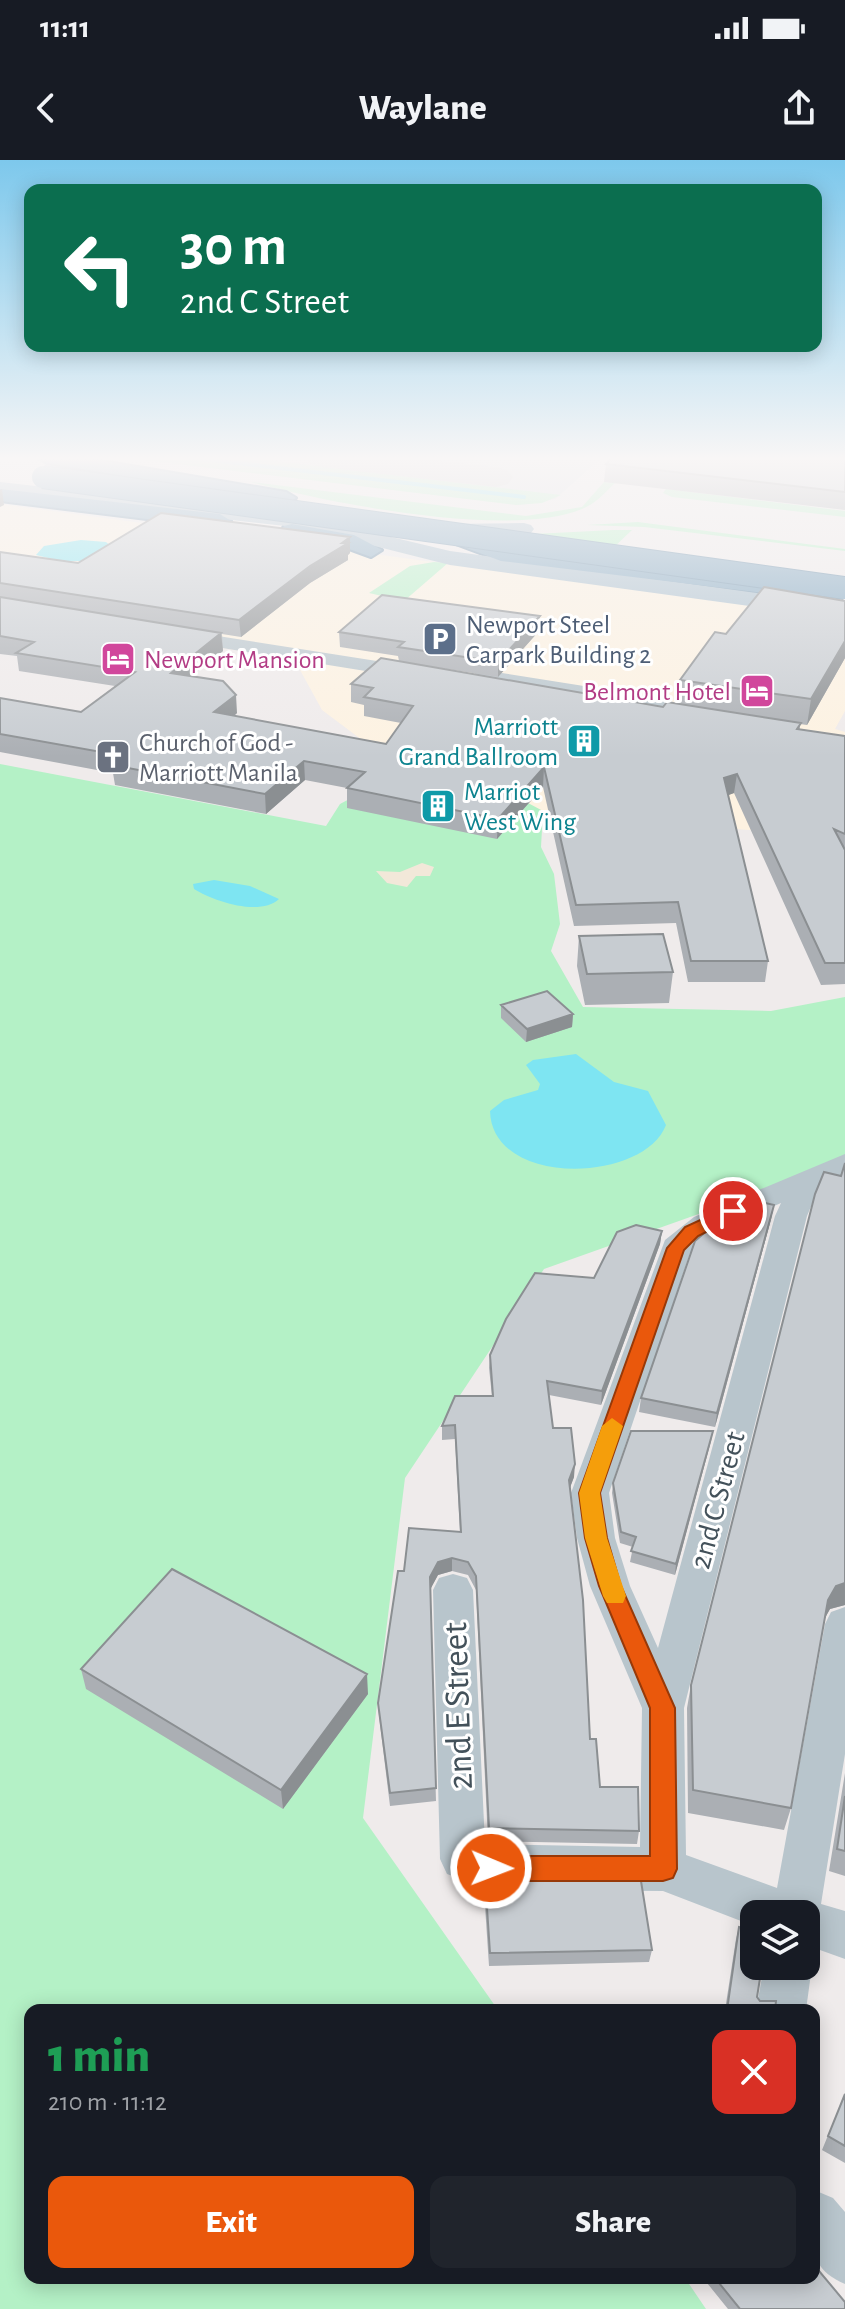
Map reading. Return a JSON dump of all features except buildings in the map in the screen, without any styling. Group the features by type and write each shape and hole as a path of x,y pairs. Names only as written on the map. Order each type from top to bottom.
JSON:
{"highway":[{"path":"526,557 845,599"},
{"path":"564,557 652,570 845,610"},
{"path":"613,557 845,588"},
{"path":"526,567 568,567 790,592"}],"main road":[{"path":"491,557 526,567 845,610"},
{"path":"557,557 845,588"}],"street":[{"path":"162,630 436,673"},
{"path":"466,677 696,714"},
{"path":"663,1708 610,1586 596,1538 590,1493 676,1248 705,1224 845,1163"},
{"name":"2nd C Street","path":"663,1869 663,1708 791,1216 808,1178"},
{"name":"2nd E Street","path":"453,1590 463,1859 491,1868 663,1869"},
{"path":"798,1900 845,1624"},
{"path":"663,1869 746,1900"},
{"path":"820,1927 845,1935"},
{"path":"782,2004 786,1980"},
{"path":"820,2225 845,2256"}],"shaded area":[{"path":"0,557 398,557 845,617 845,711 835,729 845,732 845,828 763,831 607,820 543,811 370,746 322,710 294,659 0,614"}],"green space":[{"path":"448,563 404,601 369,593 410,566"},
{"path":"0,764 326,826 340,804 366,790 528,803 543,811 541,847 554,874 560,924 551,951 583,1007 771,1011 845,997 845,1162 544,1269 405,1478 363,1818 494,2004 24,2004 24,2284 689,2284 706,2309 0,2309"}],"sand":[{"path":"422,863 434,867 430,876 416,876 407,887 387,883 376,871 400,872"}],"water":[{"path":"45,557 102,557 98,561 60,561"},
{"path":"214,880 250,886 279,899 260,907 249,907 224,902 194,889 193,884"},
{"path":"576,1054 614,1082 648,1091 666,1125 652,1144 630,1158 601,1166 570,1169 541,1165 515,1154 497,1136 490,1111 504,1100 538,1090 540,1084 526,1065 533,1060"}],"slow traffic":[{"path":"612,1426 590,1493 596,1538 615,1596"}],"place":[{"name":"Newport Steel Carpark Building 2","path":"440,639"},
{"name":"Newport Mansion","path":"118,659"},
{"name":"Belmont Hotel","path":"757,691"},
{"name":"Marriott Grand Ballroom","path":"584,741"},
{"name":"Church of God - Marriott Manila","path":"113,757"},
{"name":"Marriot West Wing","path":"438,806"}],"route":[{"path":"491,1868 562,1871 663,1869 663,1708 610,1586 596,1538 590,1493 676,1248 692,1232 733,1211"}]}
